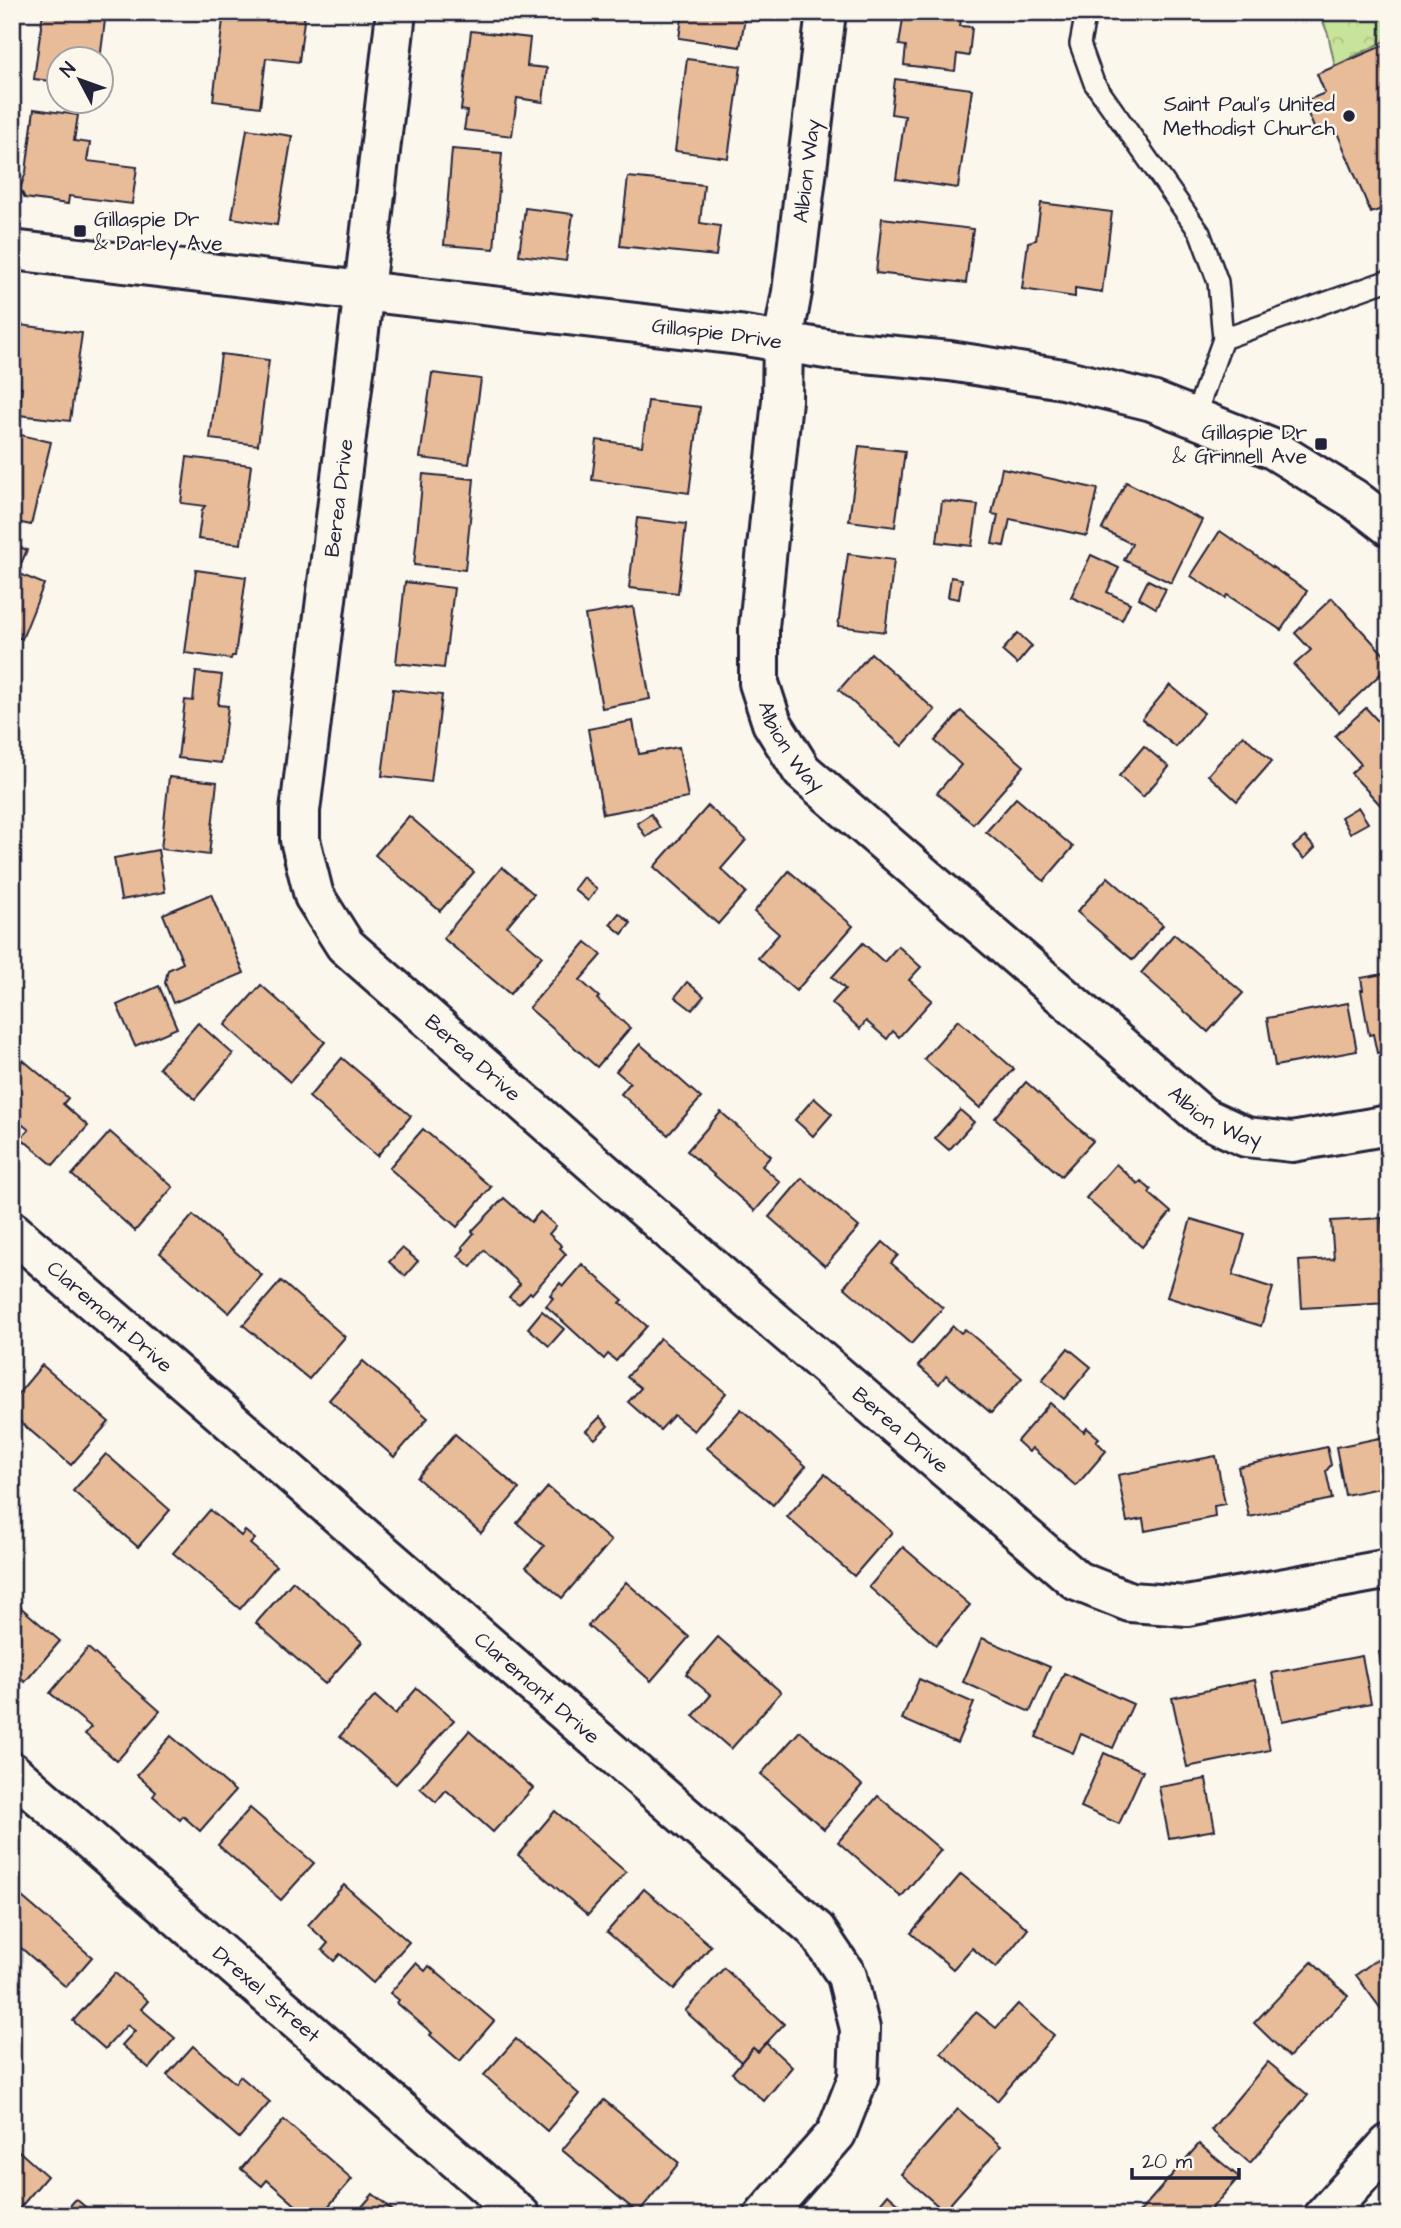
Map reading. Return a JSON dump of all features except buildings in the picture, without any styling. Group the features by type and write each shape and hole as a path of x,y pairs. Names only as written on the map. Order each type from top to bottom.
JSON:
{"street":[{"name":"Berea Drive","path":"396,12 300,811 300,840 314,896 345,945 718,1273 1077,1581 1130,1602 1187,1606 1389,1569"},
{"name":"Albion Way","path":"826,12 792,292 783,341 782,400 758,627 759,683 772,723 802,771 1203,1117 1245,1137 1292,1142 1389,1125"},
{"name":"Gillaspie Drive","path":"12,250 783,341 832,350 950,361 1063,379 1152,401 1273,449 1354,499 1389,526"},
{"name":"Claremont Drive","path":"12,1231 816,1930 848,1976 860,2029 858,2078 836,2134 764,2216"},
{"name":"Drexel Street","path":"12,1772 521,2216"},
{"path":"1324,2216 1389,2144"}],"lane":[{"path":"1086,12 1080,44 1094,83 1200,233 1218,282 1223,339 1194,419"},
{"path":"1223,339 1389,280"}],"green space":[{"path":"1319,12 1389,12 1389,39 1335,66 1328,34"}],"place":[{"name":"Saint Paul's United Methodist Church","path":"1349,116"},
{"name":"Gillaspie Dr & Darley Ave","path":"80,231"},
{"name":"Gillaspie Dr & Grinnell Ave","path":"1321,444"}]}
